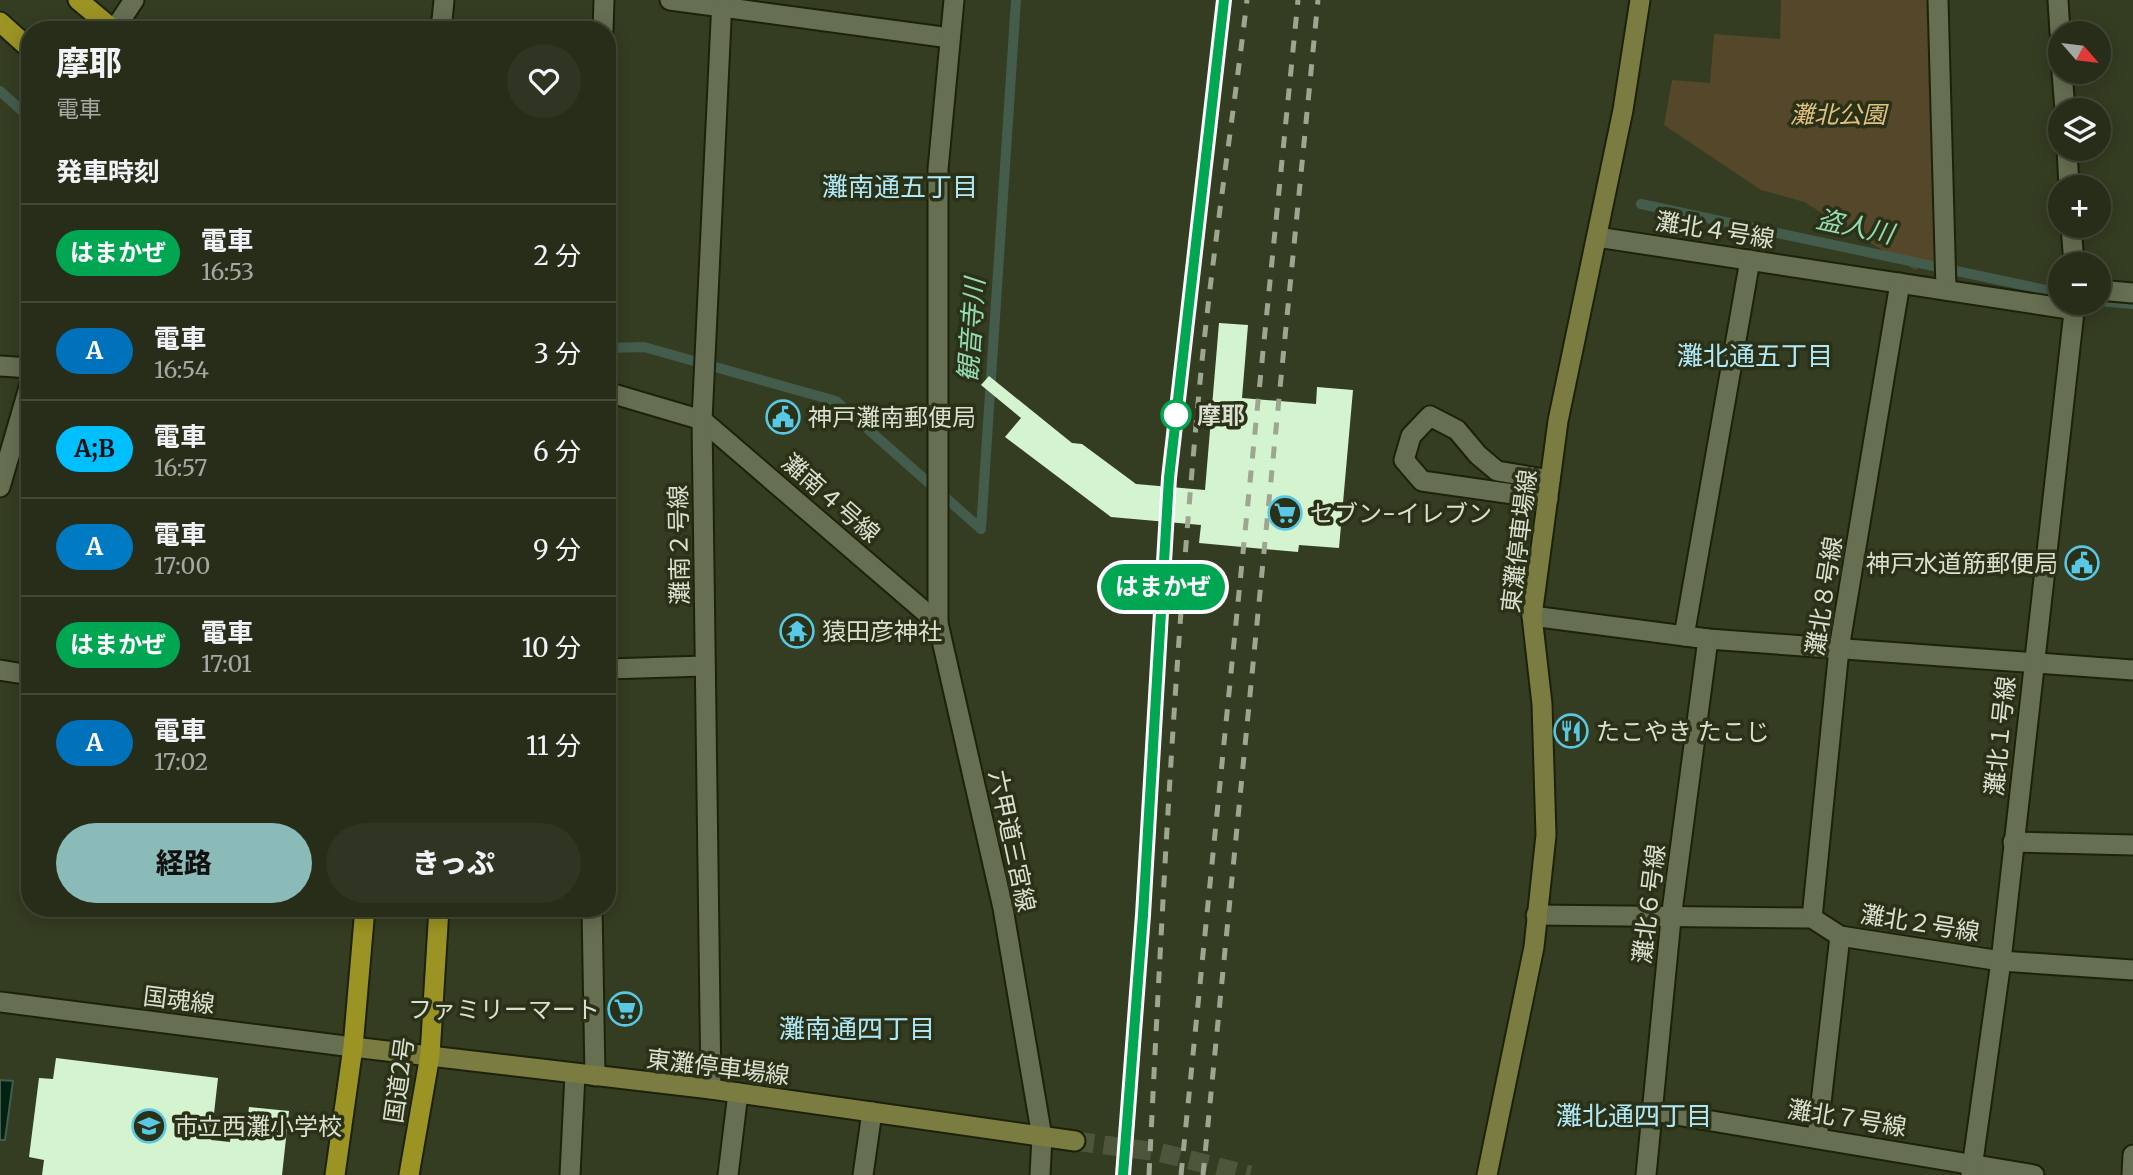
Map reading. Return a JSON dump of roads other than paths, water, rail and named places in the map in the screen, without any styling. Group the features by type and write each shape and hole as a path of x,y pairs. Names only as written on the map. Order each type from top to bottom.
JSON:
{"highway":[{"path":"78,0 103,21"},
{"path":"0,22 21,41"},
{"name":"国道2号","path":"335,1175 353,1047 364,917"},
{"name":"国道2号","path":"409,1175 430,1055 438,917"}],"main road":[{"name":"東灘停車場線","path":"1487,1175 1534,947 1546,835 1542,704 1532,616 1558,421 1623,110 1640,0"},
{"name":"東灘停車場線","path":"353,1047 711,1089 1075,1141"}],"street":[{"path":"120,21 134,0"},
{"path":"442,21 444,0"},
{"path":"603,21 604,0"},
{"path":"670,0 722,4 950,38 954,0"},
{"path":"1938,0 1946,289"},
{"path":"2058,0 2059,21"},
{"name":"灘南２号線","path":"711,1089 702,420 722,4"},
{"name":"六甲道三宮線","path":"950,38 938,169 938,623 1003,908 1042,1137 1040,1175"},
{"name":"灘北４号線","path":"1597,237 1900,284 2048,303"},
{"path":"1684,636 1750,260"},
{"name":"灘北８号線","path":"1812,918 1839,649 1900,284"},
{"path":"2111,291 2133,293"},
{"name":"灘北１号線","path":"1972,1170 2001,961 2032,664 2074,315"},
{"path":"0,366 21,367"},
{"name":"灘南４号線","path":"616,395 702,420 938,623"},
{"path":"0,487 21,415"},
{"path":"1430,416 1457,430 1478,455 1497,471 1549,489 1422,481 1404,460 1411,436 1430,416"},
{"path":"1532,616 1708,639 2133,670"},
{"name":"灘北６号線","path":"1646,1175 1671,919 1708,639"},
{"path":"616,669 705,666"},
{"path":"0,670 21,673"},
{"path":"2013,842 2133,845"},
{"path":"1536,915 1671,919 1812,918"},
{"path":"570,1175 585,1075 592,917"},
{"name":"灘北２号線","path":"1812,918 1840,936 2001,961 2133,970"},
{"path":"1816,1138 1840,936"},
{"name":"国魂線","path":"0,1002 353,1047"},
{"path":"728,1175 738,1093"},
{"name":"灘北７号線","path":"1652,1111 1816,1138 1972,1170 2034,1175"},
{"path":"863,1175 872,1112"},
{"path":"2132,1175 2133,1155"}],"waterway":[{"name":"観音寺川","path":"981,529 1016,0"},
{"name":"観音寺川","path":"0,91 21,110"},
{"name":"盗人川","path":"1641,204 2048,290"},
{"name":"盗人川","path":"2111,302 2133,304"},
{"name":"観音寺川","path":"616,348 644,347 836,401 981,529"}],"tunnel":[{"path":"1075,1141 1158,1152 1250,1175"}],"railway":[{"path":"1123,1175 1143,914 1169,478 1224,0"},
{"path":"1149,1175 1170,778 1191,481 1210,287 1247,0"},
{"path":"1181,1175 1298,0"},
{"path":"1203,1175 1318,0"}],"train":[{"name":"はまかぜ","path":"1123,1175 1143,915 1169,478 1224,0"}],"place":[{"name":"摩耶","path":"1176,415"},
{"name":"神戸灘南郵便局","path":"783,417"},
{"name":"セブン-イレブン","path":"1285,513"},
{"name":"神戸水道筋郵便局","path":"2082,563"},
{"name":"猿田彦神社","path":"797,631"},
{"name":"たこやき たこじ","path":"1571,731"},
{"name":"ファミリーマート","path":"625,1009"},
{"name":"市立西灘小学校","path":"149,1126"}],"district":[{"name":"灘南通五丁目","path":"900,186"},
{"name":"灘北通五丁目","path":"1755,355"},
{"name":"灘南通四丁目","path":"857,1028"},
{"name":"灘北通四丁目","path":"1634,1115"}],"park label":[{"name":"灘北公園","path":"1838,114"}]}
